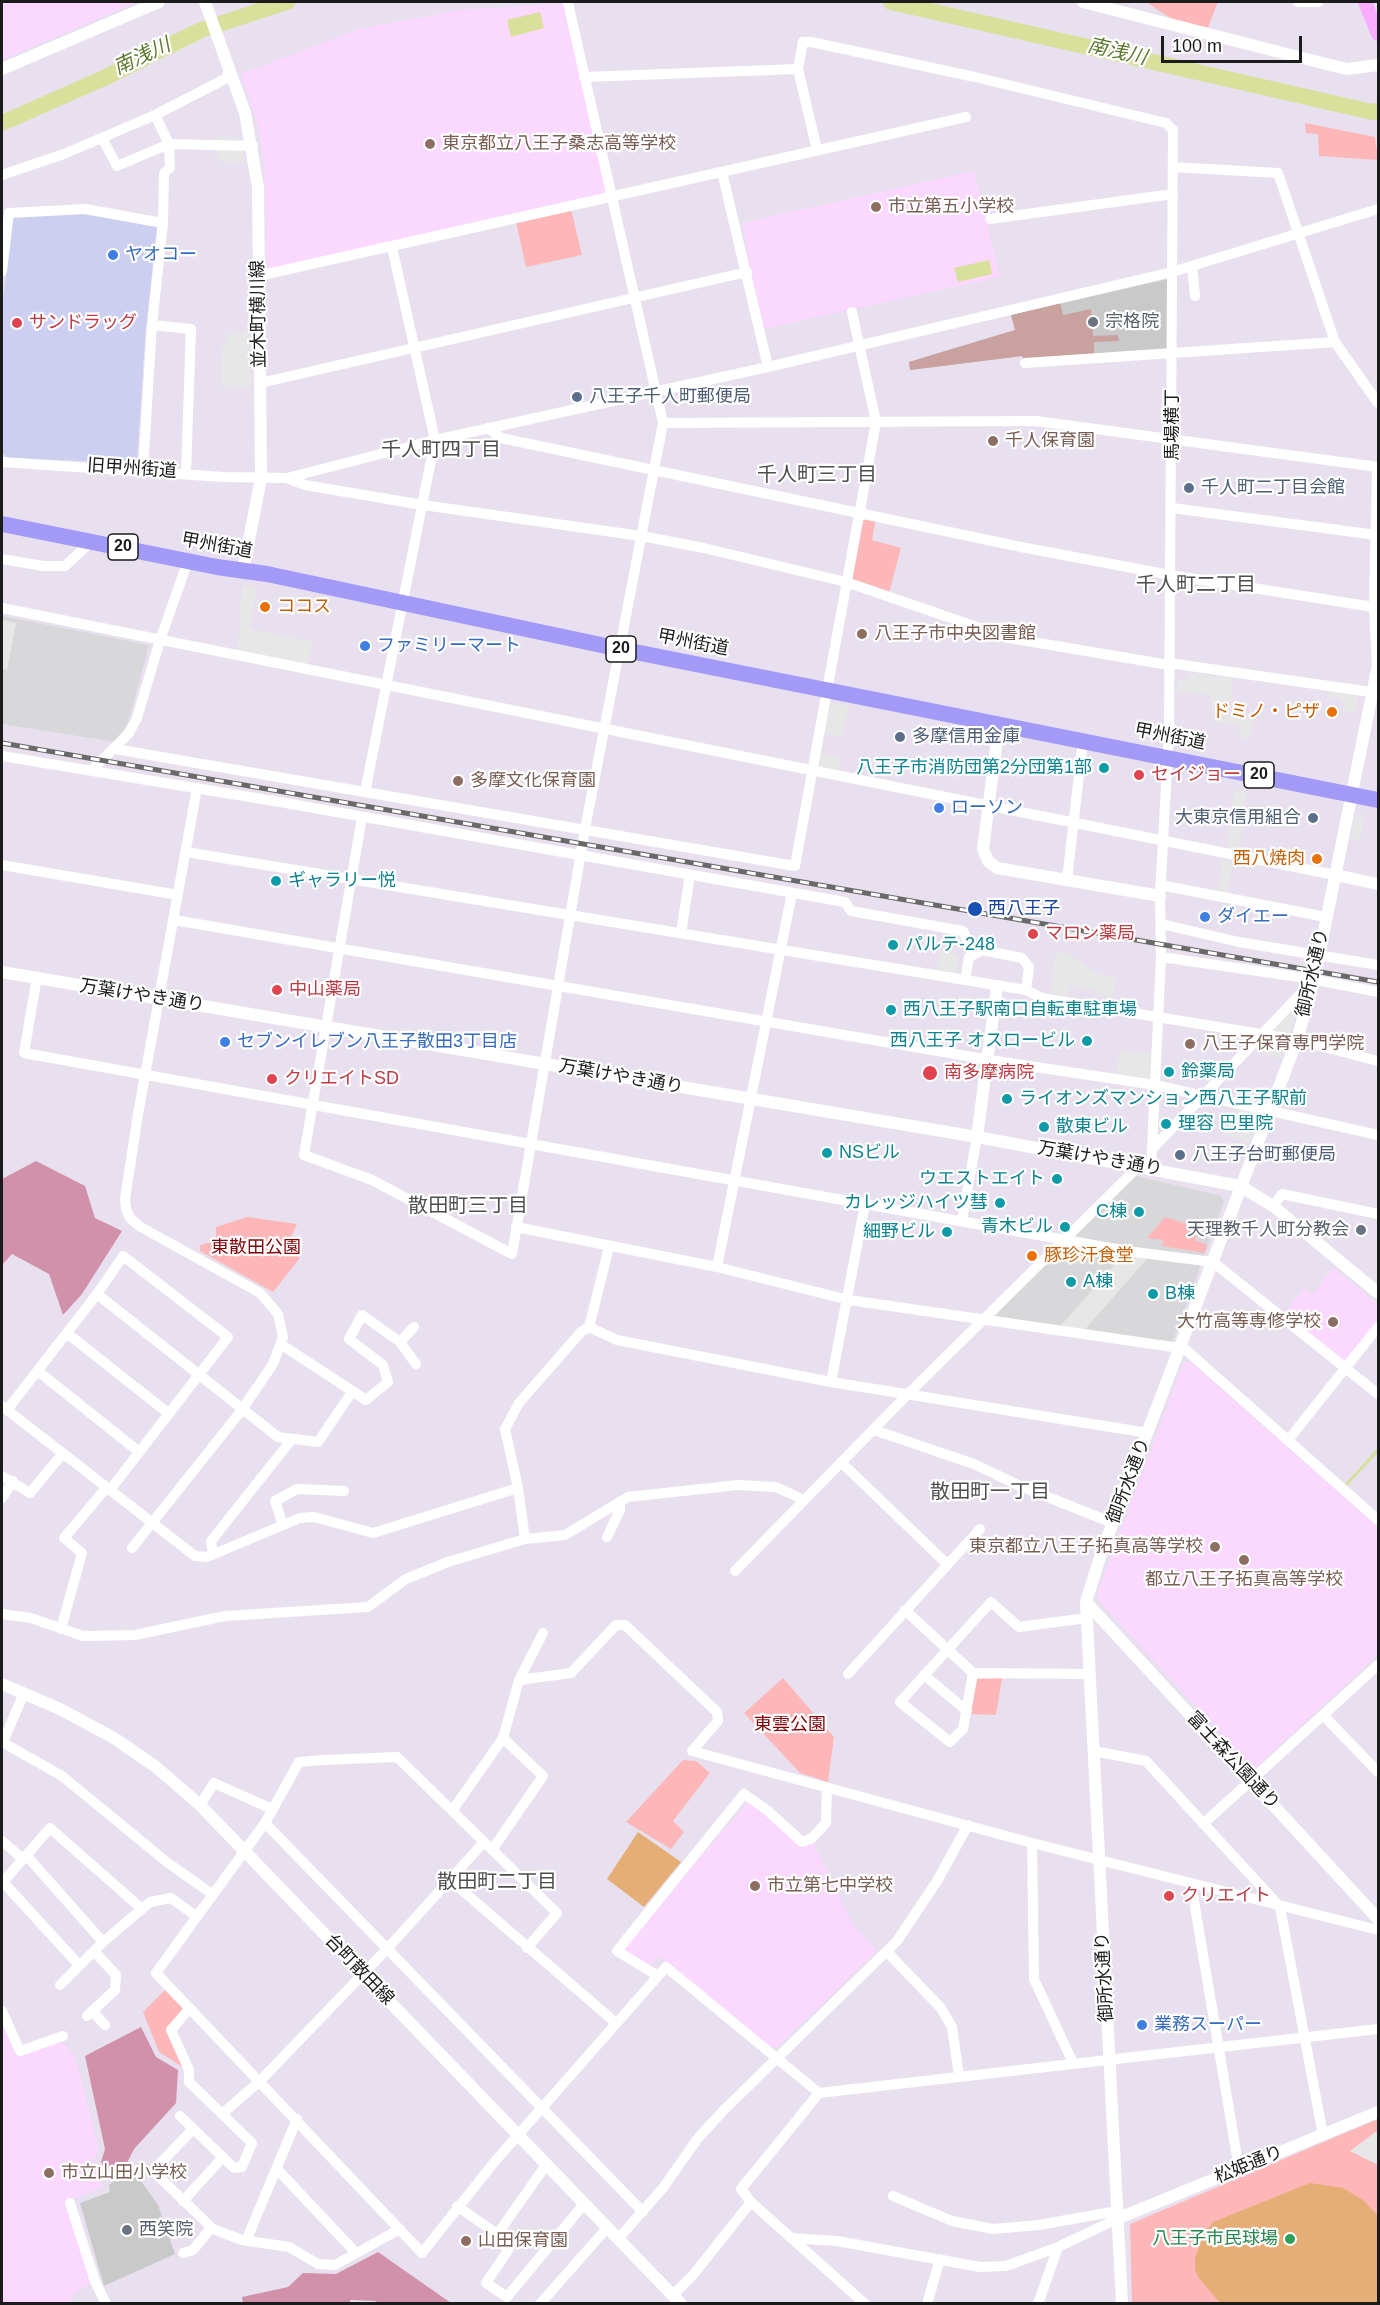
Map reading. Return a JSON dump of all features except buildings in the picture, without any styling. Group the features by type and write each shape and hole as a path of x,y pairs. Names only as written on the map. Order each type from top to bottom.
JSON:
{"highway":[{"name":"甲州街道","path":"2,524 93,540 620,649 827,688 1378,800"}],"main road":[{"path":"1365,2 1378,34"}],"street":[{"path":"2,69 159,2"},
{"name":"並木町横川線","path":"205,2 228,65 252,146 258,187 261,478 243,571"},
{"path":"1087,2 1248,46 1347,69 1378,65"},
{"path":"1298,2 1318,2"},
{"path":"362,817 304,1155 372,1180 512,1254 585,829 663,423 568,3"},
{"name":"馬場横丁","path":"798,69 803,42 811,42 975,77 1166,123 1173,130 1173,440 1167,757 1160,890 1161,957 1152,1149 1145,1167"},
{"path":"2,175 155,116 225,79 228,65"},
{"path":"584,77 798,69 817,150"},
{"path":"144,469 152,326 163,223 164,173 170,168 170,144 155,116"},
{"path":"258,276 611,199 966,117"},
{"path":"102,138 117,166 170,144 252,146"},
{"path":"1173,167 1278,173 1335,342 1378,403"},
{"path":"722,172 768,367"},
{"path":"990,219 1173,194"},
{"path":"2,271 9,213 85,209 163,223"},
{"path":"287,478 435,440 768,367 1172,273 1378,209"},
{"path":"365,792 435,440 416,346 392,247"},
{"path":"1192,266 1196,296"},
{"path":"260,383 747,272"},
{"path":"115,749 795,866 876,422 852,312"},
{"path":"152,326 191,329 186,472"},
{"path":"1025,363 1335,342"},
{"path":"663,423 1036,421 1378,467 1374,607 1378,666"},
{"path":"488,428 501,438 653,472 860,512 1021,547 1170,575 1374,607"},
{"name":"旧甲州街道","path":"2,462 287,478"},
{"path":"287,478 305,485 423,505 641,536 846,582 1009,638 1169,664 1375,692"},
{"path":"1172,508 1376,535"},
{"path":"2,559 43,566 65,566 93,540"},
{"path":"92,770 129,733 137,718 160,640 188,561"},
{"path":"2,608 1378,884"},
{"name":"御所水通り","path":"1122,2304 1086,1602 1113,1523 1297,1040 1314,980 1375,692 1378,666"},
{"path":"999,724 983,849 992,865 1067,880 1160,890 1326,917"},
{"path":"1067,880 1083,740"},
{"path":"2,756 581,854 844,902 851,911 963,931 974,953"},
{"path":"132,1548 241,1410 273,1364 282,1345 282,1326 278,1314 260,1293 139,1226 130,1218 124,1199 197,788"},
{"path":"186,852 1026,990 1042,998 1297,1040 1378,1061"},
{"path":"2,865 178,895"},
{"path":"681,933 690,875"},
{"path":"717,1268 792,893"},
{"path":"174,920 986,1059 1155,1085 1378,1135"},
{"path":"1161,924 1239,942 1378,965"},
{"path":"965,980 969,957 982,950 1022,958 1029,967 1026,990"},
{"path":"1161,957 1378,992"},
{"name":"万葉けやき通り","path":"2,972 326,1025 545,1065 977,1137 1240,1186 1273,1206 1378,1293"},
{"path":"37,977 24,1053 735,1181 1067,1238 1127,1251 1213,1262 1378,1394"},
{"path":"1152,1149 1259,1034 1314,980"},
{"path":"962,1220 977,1137 997,986"},
{"path":"735,1571 909,1393 1067,1238 1145,1167"},
{"path":"1273,1206 1282,1194 1378,1214"},
{"path":"831,1382 849,1300 865,1204"},
{"path":"516,1227 717,1268 849,1300 1186,1350 1378,1520"},
{"path":"525,1539 518,1488 505,1429 519,1403 581,1332 589,1327 609,1247"},
{"path":"61,1629 82,1553 64,1538 108,1488 228,1337 123,1256 39,1372 4,1408 63,1453 108,1488 153,1523 195,1556 213,1554 300,1518 314,1517 373,1533 518,1488"},
{"path":"97,1294 278,1437 318,1442 352,1392"},
{"path":"282,1345 366,1400 388,1382 383,1365 349,1339 362,1315 400,1342 416,1364"},
{"path":"400,1342 414,1327"},
{"path":"589,1327 617,1340 831,1382 1148,1433"},
{"path":"1289,1439 1378,1327"},
{"path":"68,1334 168,1413"},
{"path":"39,1372 138,1451"},
{"path":"874,1430 974,1464 1020,1486 1113,1523"},
{"path":"213,1554 211,1541 292,1439"},
{"path":"2,1476 30,1493 63,1453"},
{"path":"842,1462 947,1564"},
{"path":"2,1498 13,1481"},
{"path":"2,1614 31,1618 83,1636 135,1635 225,1616 368,1607 406,1579 448,1562 525,1539 565,1535 628,1497 738,1485 776,1487 804,1500"},
{"path":"283,1525 275,1501 297,1489 344,1491"},
{"path":"608,1537 620,1510 620,1503"},
{"path":"848,1674 980,1529"},
{"path":"973,1673 963,1729 950,1742 900,1702 991,1602 1019,1628 1087,1618"},
{"name":"富士森公園通り","path":"1086,1602 1378,1919"},
{"path":"905,1610 973,1673 1090,1674"},
{"path":"519,1680 572,1673 616,1625 625,1625 717,1712 718,1721 692,1751 1032,1843 1378,1930"},
{"path":"452,1812 503,1738 519,1680 543,1633"},
{"path":"1203,1824 1378,1665"},
{"path":"924,1675 967,1711"},
{"name":"台町散田線","path":"2,1684 60,1709 114,1738 156,1767 200,1805 677,2299"},
{"path":"24,1694 2,1742 62,1776 168,1863 212,1894"},
{"path":"1323,1715 1378,1772"},
{"path":"492,1850 543,1776 503,1738"},
{"path":"1094,1751 1139,1757 1146,1761 1280,1907 1323,2135"},
{"path":"527,1948 557,1913 397,1757 299,1762 265,1823 156,1974 297,2119 422,2253 457,2206 666,1967 819,2093"},
{"path":"200,1805 214,1783 272,1809"},
{"path":"658,1976 617,1951 744,1794 767,1810 802,1842 812,1838 826,1823 827,1787"},
{"path":"265,1823 642,2212"},
{"path":"618,2239 642,2212 698,2138 897,1941 968,1826"},
{"path":"79,1965 3,1882 50,1828 142,1910"},
{"path":"2,1841 25,1857 103,1942"},
{"path":"222,2114 260,2081 387,1949 483,1842"},
{"path":"1032,1843 1034,1979 1073,2063"},
{"path":"449,1879 616,2023"},
{"path":"1191,1883 1239,2169"},
{"path":"60,1984 103,1942 160,1898 171,1898 196,1916"},
{"path":"94,1951 116,1975 114,1990 89,2014 105,2025"},
{"path":"887,1952 941,2008 952,2028 959,2076"},
{"path":"180,2116 234,2168 242,2167 252,2143 189,2082 189,2070 171,2030 190,2008"},
{"path":"2,2011 20,2051 63,2036"},
{"path":"865,2304 751,2202 741,2189 819,2093 1378,2029"},
{"name":"松姫通り","path":"1118,2214 1239,2169 1378,2112"},
{"path":"246,2241 297,2119"},
{"path":"193,2128 153,2171 211,2228 246,2241 289,2247 318,2264 335,2265 383,2241 400,2229"},
{"path":"183,2201 223,2157"},
{"path":"546,2165 494,2239 509,2249 486,2283 507,2297 584,2204"},
{"path":"277,2169 356,2253"},
{"path":"893,2196 952,2221 993,2229 1118,2214"},
{"path":"677,2299 693,2275 751,2202"},
{"path":"70,2203 95,2281 106,2304"},
{"path":"457,2206 497,2234"},
{"path":"792,2238 837,2241 980,2267 1006,2266 1058,2247 1118,2214"},
{"path":"183,2253 193,2250 211,2228"},
{"path":"540,2304 607,2228"},
{"path":"1038,2304 1058,2247"},
{"path":"927,2304 940,2259"}],"shaded area":[{"path":"2,2 137,2 2,60"},
{"name":"東京都立八王子桑志高等学校","path":"568,3 610,193 267,270 264,163 258,126 241,74 360,29 460,10"},
{"path":"540,12 544,28 511,37 507,20"},
{"path":"214,137 240,138 245,162 218,161"},
{"path":"974,171 1000,277 763,329 742,223"},
{"path":"84,214 157,225 145,338 137,463 8,458 2,452 2,308 13,217"},
{"path":"989,260 992,274 958,282 954,268"},
{"name":"宗格院","path":"1172,278 1173,354 1022,356 910,370 909,362 1015,330 1011,315"},
{"path":"1060,303 1063,315 1091,309 1093,336 1118,335 1119,341 1094,342 1094,359 1025,363 1022,356 910,370 909,362 1015,330 1011,315"},
{"path":"248,333 251,388 221,386 223,342 227,342 227,334"},
{"path":"242,585 257,588 250,629 313,642 307,669 238,655"},
{"path":"2,616 149,645 129,720 116,742 2,724"},
{"path":"2,620 16,623 7,670 2,669"},
{"path":"1189,674 1233,678 1229,716 1255,719 1249,738 1239,737 1240,725 1213,721 1211,695 1177,692 1178,680 1188,681"},
{"path":"1328,690 1358,695 1356,712 1342,710 1343,703 1339,698 1327,697"},
{"path":"825,702 849,706 842,737 819,733"},
{"path":"816,752 840,758 837,775 818,771 819,766 813,765"},
{"path":"1235,790 1247,792 1242,819 1230,817"},
{"path":"1356,813 1365,815 1360,840 1351,838"},
{"path":"1230,823 1243,825 1239,850 1226,848"},
{"path":"1223,860 1233,861 1227,893 1218,891"},
{"path":"940,951 959,955 956,975 935,975"},
{"path":"1056,952 1068,954 1098,974 1115,978 1113,999 1095,994 1095,990 1070,986 1068,996 1050,993"},
{"path":"1305,987 1282,1058 1265,1055 1269,1036"},
{"path":"1120,1051 1156,1054 1155,1085 1116,1079"},
{"path":"1236,1103 1260,1113 1250,1143 1226,1135"},
{"path":"36,1161 85,1186 95,1218 122,1231 82,1294 63,1315 49,1274 12,1254 2,1265 2,1179"},
{"path":"1129,1174 1221,1196 1224,1202 1171,1346 984,1319"},
{"path":"1127,1251 1151,1254 1082,1333 1057,1330"},
{"name":"大竹高等専修学校","path":"1333,1268 1378,1304 1378,1327 1346,1368 1281,1317 1304,1289 1312,1295"},
{"name":"都立八王子拓真高等学校","path":"1189,1361 1378,1527 1378,1654 1256,1767 1251,1766 1100,1602 1097,1594 1184,1362"},
{"name":"市立第七中学校","path":"748,1802 800,1844 813,1843 854,1927 877,1951 777,2047 772,2048 659,1956 649,1968 624,1950 624,1946"},
{"path":"638,1832 681,1862 644,1907 607,1879"},
{"name":"市立山田小学校","path":"2,2024 16,2057 62,2041 75,2057 99,2150 93,2160 102,2187 64,2203 72,2220 91,2283 70,2297 73,2303 2,2303"},
{"path":"141,2027 156,2057 178,2070 176,2103 134,2149 124,2169 105,2170 101,2162 105,2149 85,2056"},
{"path":"1378,2130 1378,2165 1350,2151"},
{"name":"西笑院","path":"131,2167 158,2205 175,2254 104,2286 80,2203 110,2192 109,2185"},
{"name":"八王子市民球場","path":"1310,2183 1343,2188 1363,2200 1378,2216 1378,2303 1220,2303 1195,2270 1195,2258 1204,2234 1213,2222"},
{"path":"378,2252 451,2303 379,2304 375,2301 351,2300 348,2304 243,2303 242,2297 288,2287 303,2273 336,2274"}],"green space":[{"path":"1146,2 1218,2 1207,30 1170,18"},
{"path":"1305,123 1375,137 1378,160 1319,156 1318,134 1306,133"},
{"path":"571,209 582,255 526,267 516,222"},
{"path":"868,517 876,519 872,540 901,548 889,593 849,579 861,523"},
{"name":"東散田公園","path":"247,1217 297,1224 286,1248 300,1258 273,1292 200,1251 200,1245 216,1241 216,1227"},
{"path":"1165,1217 1199,1228 1195,1240 1207,1245 1205,1253 1162,1246 1163,1240 1147,1238"},
{"name":"東雲公園","path":"783,1678 834,1737 828,1782 800,1773 744,1713"},
{"path":"1002,1678 996,1715 969,1714 976,1679"},
{"path":"683,1760 696,1761 710,1773 673,1821 684,1832 671,1849 626,1822"},
{"path":"165,1990 184,2009 168,2028 184,2068 159,2052 143,2012"},
{"path":"1378,2119 1378,2303 1132,2303 1130,2224"}],"waterway":[{"name":"南浅川","path":"2,123 104,78 201,30 287,2"},
{"name":"南浅川","path":"891,2 1372,112 1378,111"},
{"path":"1346,1485 1378,1450"}],"railway":[{"path":"2,743 1378,982"}],"place":[{"name":"東京都立八王子桑志高等学校","path":"430,144"},
{"name":"市立第五小学校","path":"876,207"},
{"name":"ヤオコー","path":"113,255"},
{"name":"宗格院","path":"1093,322"},
{"name":"サンドラッグ","path":"17,323"},
{"name":"八王子千人町郵便局","path":"577,397"},
{"name":"千人保育園","path":"993,441"},
{"name":"千人町二丁目会館","path":"1189,488"},
{"name":"ココス","path":"265,607"},
{"name":"八王子市中央図書館","path":"862,634"},
{"name":"ファミリーマート","path":"365,646"},
{"name":"ドミノ・ピザ","path":"1332,712"},
{"name":"多摩信用金庫","path":"900,737"},
{"name":"八王子市消防団第2分団第1部","path":"1104,768"},
{"name":"セイジョー","path":"1139,775"},
{"name":"多摩文化保育園","path":"458,781"},
{"name":"ローソン","path":"939,808"},
{"name":"大東京信用組合","path":"1313,818"},
{"name":"西八焼肉","path":"1317,859"},
{"name":"ギャラリー悦","path":"276,881"},
{"name":"西八王子","path":"975,909"},
{"name":"ダイエー","path":"1205,917"},
{"name":"マロン薬局","path":"1033,934"},
{"name":"パルテ-248","path":"893,945"},
{"name":"中山薬局","path":"277,990"},
{"name":"西八王子駅南口自転車駐車場","path":"891,1010"},
{"name":"西八王子 オスロービル","path":"1087,1041"},
{"name":"セブンイレブン八王子散田3丁目店","path":"225,1042"},
{"name":"八王子保育専門学院","path":"1190,1044"},
{"name":"鈴薬局","path":"1169,1072"},
{"name":"南多摩病院","path":"930,1073"},
{"name":"クリエイトSD","path":"272,1079"},
{"name":"ライオンズマンション西八王子駅前","path":"1007,1099"},
{"name":"理容 巴里院","path":"1166,1124"},
{"name":"散東ビル","path":"1044,1127"},
{"name":"NSビル","path":"827,1153"},
{"name":"八王子台町郵便局","path":"1180,1155"},
{"name":"ウエストエイト","path":"1057,1179"},
{"name":"カレッジハイツ彗","path":"1000,1203"},
{"name":"C棟","path":"1139,1212"},
{"name":"青木ビル","path":"1065,1227"},
{"name":"天理教千人町分教会","path":"1361,1230"},
{"name":"細野ビル","path":"947,1232"},
{"name":"豚珍汗食堂","path":"1032,1256"},
{"name":"A棟","path":"1071,1282"},
{"name":"B棟","path":"1153,1294"},
{"name":"大竹高等専修学校","path":"1333,1322"},
{"name":"東京都立八王子拓真高等学校","path":"1215,1547"},
{"name":"都立八王子拓真高等学校","path":"1244,1560"},
{"name":"市立第七中学校","path":"755,1886"},
{"name":"クリエイト","path":"1169,1896"},
{"name":"業務スーパー","path":"1142,2025"},
{"name":"市立山田小学校","path":"49,2173"},
{"name":"西笑院","path":"127,2230"},
{"name":"八王子市民球場","path":"1290,2239"},
{"name":"山田保育園","path":"466,2241"}],"district":[{"name":"千人町四丁目","path":"441,450"},
{"name":"千人町三丁目","path":"817,475"},
{"name":"千人町二丁目","path":"1196,585"},
{"name":"散田町三丁目","path":"468,1206"},
{"name":"散田町一丁目","path":"990,1492"},
{"name":"散田町二丁目","path":"497,1882"}]}
